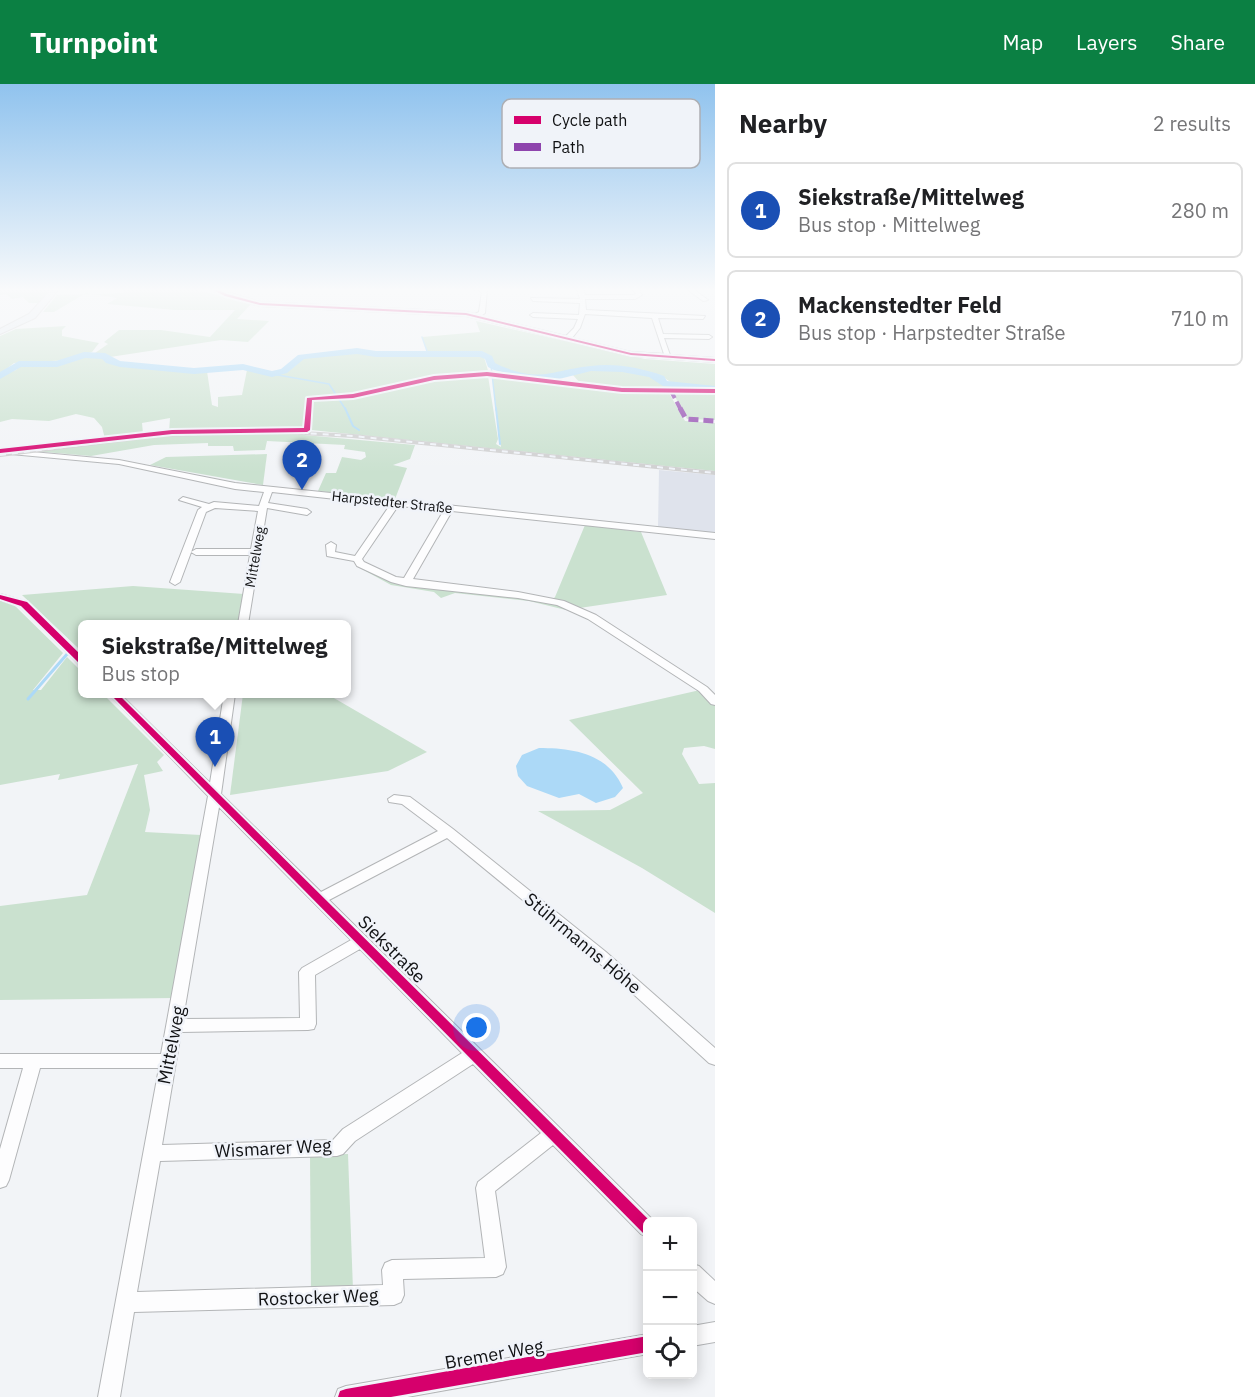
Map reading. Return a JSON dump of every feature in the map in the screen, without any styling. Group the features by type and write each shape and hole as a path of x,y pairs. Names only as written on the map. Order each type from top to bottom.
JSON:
{"street":[{"path":"612,350 668,358 715,360"},
{"path":"666,350 668,358"},
{"name":"Harpstedter Straße","path":"0,451 119,462 195,480 269,489 715,536"},
{"name":"Mittelweg","path":"244,620 269,489"},
{"path":"183,500 208,506 264,507 308,512"},
{"path":"357,559 395,503"},
{"path":"175,582 202,510 208,506"},
{"path":"406,583 450,508"},
{"path":"331,545 330,554 357,559 360,564 373,571 406,583 518,595 560,603 592,617 703,689 715,702"},
{"path":"196,552 256,552"},
{"path":"0,597 24,604 78,657"},
{"name":"Siekstraße","path":"119,698 318,900 643,1223"},
{"name":"Mittelweg","path":"109,1397 215,794 229,698"},
{"name":"Stührmanns Höhe","path":"394,799 405,800 448,832 601,956 715,1058"},
{"path":"318,900 448,832"},
{"path":"175,1026 308,1024 307,972 360,942"},
{"name":"Wismarer Weg","path":"151,1153 337,1148 349,1135 474,1054"},
{"path":"0,1180 34,1060"},
{"path":"0,1061 168,1061"},
{"name":"Rostocker Weg","path":"127,1302 394,1295 392,1270 496,1267 485,1188 553,1134"},
{"path":"697,1277 715,1294"},
{"path":"697,1335 715,1332"},
{"name":"Bremer Weg","path":"346,1397 643,1345"}],"shaded area":[{"path":"659,470 715,475 715,533 658,527"}],"green space":[{"path":"0,350 93,350 70,360 14,363 0,374"},
{"path":"99,350 154,350 110,357 95,353"},
{"path":"427,350 606,350 645,359 715,364 715,388 672,383 660,375 628,369 582,369 539,377 511,372 491,363 490,356 485,353 428,353"},
{"path":"357,352 484,357 489,374 433,378 344,397 442,378 488,376 498,439 496,444 501,447 492,376 607,391 669,393 685,421 715,423 715,471 311,430 311,398 307,399 305,430 169,432 170,418 142,423 143,434 105,439 102,427 94,418 76,414 49,421 12,419 0,422 0,376 16,370 20,365 54,364 69,362 83,356 103,356 108,361 118,364 207,371 212,405 218,407 218,397 242,395 247,370 275,375 290,370 304,358"},
{"path":"586,371 622,371 658,378 657,382 688,389 635,390 581,384 573,375"},
{"path":"699,391 715,393 715,420 687,419 673,393"},
{"path":"229,433 293,434 415,445 410,459 393,465 407,468 395,499 318,491 326,473 336,473 342,457 361,460 366,457 365,452 344,449 345,445 267,441 265,450 234,451 233,446 208,446 208,443 154,445 91,456 33,451 156,437"},
{"path":"267,454 263,485 150,465 166,457"},
{"path":"585,525 641,532 667,595 566,610 529,601 455,593 441,598 434,592 391,585 360,568 366,568 392,581 551,601 555,597"},
{"path":"133,586 244,594 239,620 78,620 78,648 22,595"},
{"path":"0,600 11,602 63,653 33,690 41,690 67,657 78,668 78,698 107,698 164,755 157,762 163,771 144,775 150,810 145,832 201,835 175,998 0,1000 0,906 87,895 138,764 58,780 60,774 0,785"},
{"path":"700,690 715,704 715,749 704,746 684,748 682,754 699,784 715,783 715,913 642,868 538,811 610,810 643,793 569,720"},
{"path":"242,698 334,698 427,752 388,771 230,795"},
{"path":"348,1154 353,1290 311,1292 310,1155"}],"water":[{"path":"539,748 576,751 599,760 616,776 623,788 615,797 596,803 579,794 559,798 527,786 518,776 516,766 522,755"}],"waterway":[{"path":"0,376 19,364 57,364 84,355 105,356 109,361 120,364 194,371 243,367 272,374 284,371 301,357 357,351 376,354 482,354 489,358 491,365 497,368 532,378 555,377 591,369 622,369 653,375 661,378 663,383 715,389"},
{"path":"491,365 496,410"},
{"path":"272,374 329,384 346,409"},
{"path":"496,408 500,444"},
{"path":"346,409 353,426 359,430"},
{"path":"28,699 68,653"}],"railway":[{"path":"0,455 161,435 285,432 353,436 715,473"}],"marked path":[{"path":"671,391 686,419 715,421"}],"cycle path":[{"path":"616,350 631,354 715,360"},
{"path":"0,451 172,432 307,430 309,399 353,396 434,378 487,374 622,390 715,391"},
{"path":"0,597 24,604 78,657"},
{"path":"118,698 643,1223"},
{"path":"346,1397 643,1345"}],"place":[{"name":"Mackenstedter Feld","path":"302,490"},
{"name":"Siekstraße/Mittelweg","path":"215,767"}]}
